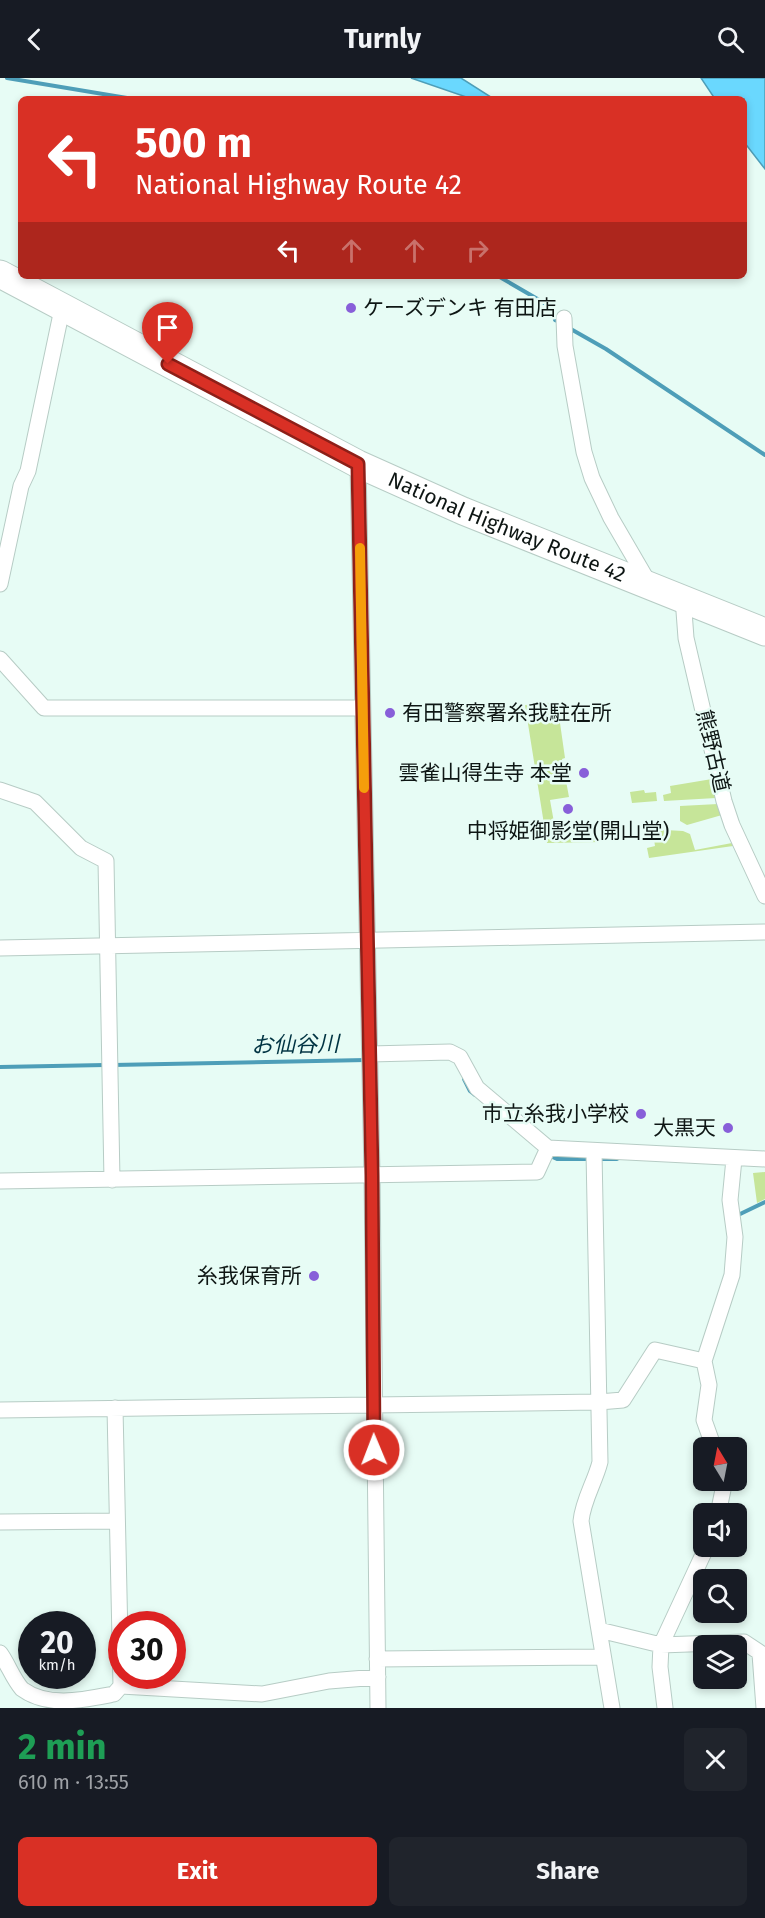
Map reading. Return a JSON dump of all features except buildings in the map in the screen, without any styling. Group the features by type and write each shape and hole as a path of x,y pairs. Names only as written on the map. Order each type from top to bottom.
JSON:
{"highway":[{"name":"National Highway Route 42","path":"0,274 62,309 358,464 463,511 765,632"}],"street":[{"path":"0,584 21,486 28,471 62,309"},
{"path":"564,318 565,346 584,452 592,478 611,518 651,585"},
{"path":"358,464 372,1175 378,1708"},
{"name":"熊野古道","path":"683,598 686,638 724,801 732,825 765,897"},
{"path":"0,659 44,708 362,708"},
{"path":"0,790 35,802 81,848 106,861 112,1180"},
{"path":"0,948 765,932"},
{"path":"370,1054 450,1052 460,1057 477,1088 548,1148 765,1159"},
{"path":"0,1181 537,1172 548,1148"},
{"path":"594,1152 600,1462 596,1478 582,1506 581,1521 612,1708"},
{"path":"710,1437 704,1420 709,1385 704,1361 732,1275 735,1237 730,1200 734,1159"},
{"path":"0,1410 599,1402 623,1400 654,1350 704,1361"},
{"path":"115,1408 119,1611"},
{"path":"0,1522 117,1521"},
{"path":"666,1708 660,1667 661,1645 702,1557"},
{"path":"599,1630 661,1645 744,1642 762,1655 764,1708"},
{"path":"0,1653 21,1689 42,1703 71,1705 114,1694 118,1689"},
{"path":"377,1659 603,1657"},
{"path":"174,1689 262,1694 330,1681 378,1677"}],"green space":[{"path":"557,702 565,758 562,759 569,797 550,800 555,828 576,827 578,838 601,838 601,842 547,843 525,705"},
{"path":"712,779 716,798 664,801 663,795 671,793 670,786"},
{"path":"644,790 645,793 656,792 657,801 632,803 630,792"},
{"path":"718,804 722,815 687,825 680,821 680,806"},
{"path":"665,830 683,831 690,834 695,850 732,843 733,846 649,858 647,848 655,846 653,833"},
{"path":"765,1172 765,1199 757,1203 753,1173"}],"water":[{"path":"411,78 461,78 489,96 463,96"},
{"path":"701,78 765,78 765,169 747,146 747,96 713,96"}],"waterway":[{"path":"7,78 115,96"},
{"path":"503,279 553,308 555,320 558,321"},
{"path":"569,328 606,349 765,455"},
{"name":"お仙谷川","path":"113,1065 366,1060"},
{"name":"お仙谷川","path":"0,1067 105,1065"},
{"name":"お仙谷川","path":"464,1079 470,1091 475,1095"},
{"name":"お仙谷川","path":"548,1155 557,1159 590,1159"},
{"name":"お仙谷川","path":"598,1159 617,1159"},
{"path":"736,1216 765,1202"}],"slow traffic":[{"path":"360,548 364,788"}],"place":[{"name":"ケーズデンキ 有田店","path":"351,308"},
{"name":"有田警察署糸我駐在所","path":"390,713"},
{"name":"雲雀山得生寺 本堂","path":"584,773"},
{"name":"中将姫御影堂(開山堂)","path":"568,809"},
{"name":"市立糸我小学校","path":"641,1114"},
{"name":"大黒天","path":"728,1128"},
{"name":"糸我保育所","path":"314,1276"}],"route":[{"path":"168,364 358,464 372,1175 374,1450"}]}
